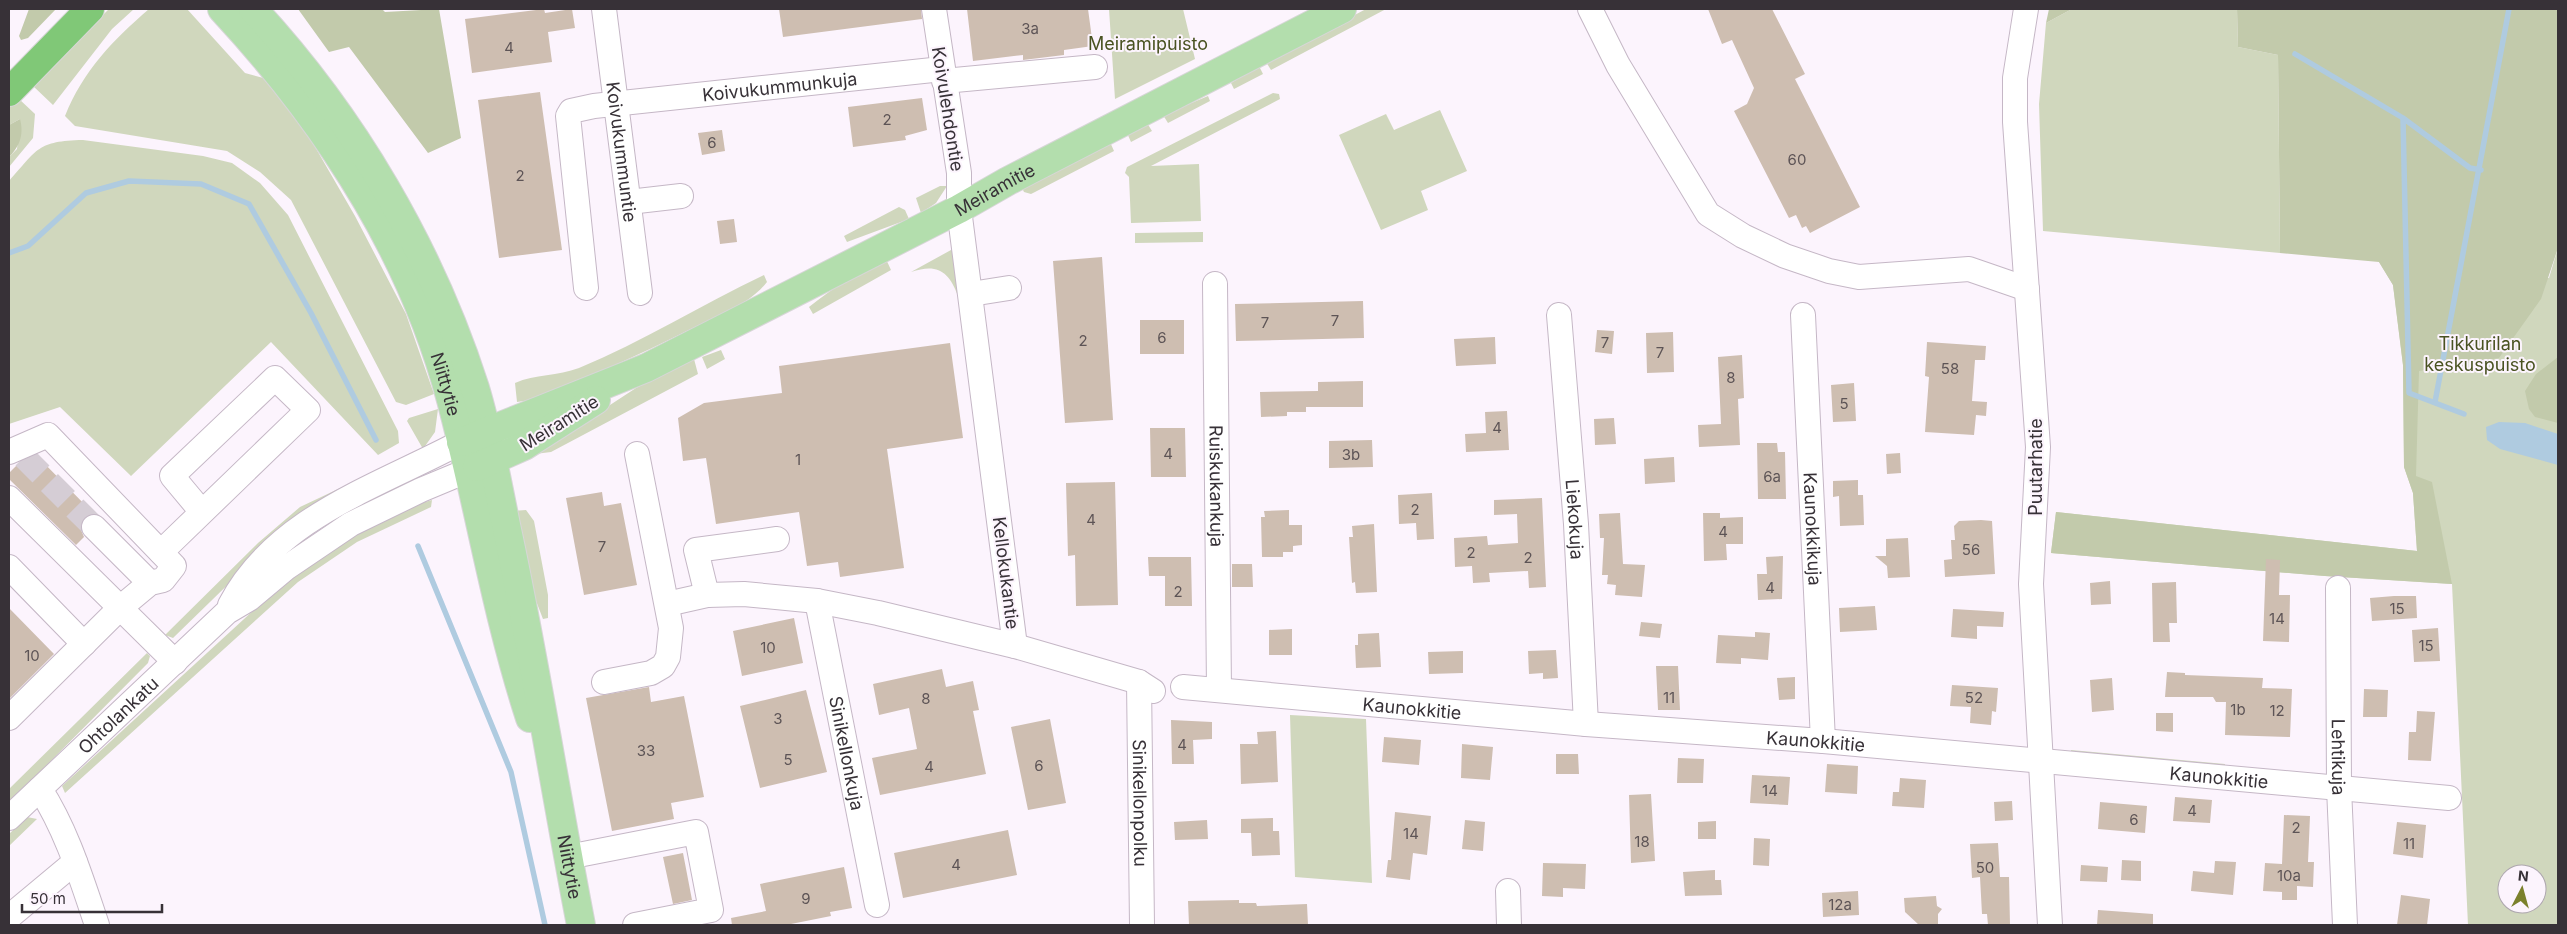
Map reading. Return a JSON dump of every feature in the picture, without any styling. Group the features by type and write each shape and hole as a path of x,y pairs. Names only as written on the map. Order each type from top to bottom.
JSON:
{"highway":[{"path":"9,92 90,9"}],"main road":[{"name":"Niittytie","path":"222,9 299,98 366,197 422,316 451,398 473,436 481,465 512,662 560,809 581,925"},
{"name":"Niittytie","path":"253,9 318,88 384,183 415,242 448,313 475,390 473,436"},
{"name":"Meiramitie","path":"473,436 646,368 959,209 1008,181 1342,9"},
{"name":"Meiramitie","path":"481,465 524,446 646,368"}],"street":[{"name":"Koivukummuntie","path":"604,9 618,104 640,293"},
{"name":"Koivulehdontie","path":"934,9 959,174 959,209"},
{"path":"1590,9 1618,65 1708,214 1743,236 1785,256 1829,271 1859,276 1969,269 2026,289"},
{"name":"Puutarhatie","path":"2026,9 2015,78 2015,122 2038,447 2031,584 2050,925"},
{"name":"Koivukummunkuja","path":"586,288 568,116 576,108 943,75 1095,67"},
{"path":"629,202 681,196"},
{"name":"Kellokukantie","path":"667,604 707,595 744,594 817,601 878,613 1015,646 959,209"},
{"name":"Ruiskukankuja","path":"1214,284 1219,690"},
{"path":"971,294 1009,288"},
{"name":"Liekokuja","path":"1559,315 1576,524 1586,724"},
{"name":"Kaunokkikuja","path":"1803,315 1823,741"},
{"path":"161,552 308,410 275,378 172,476 202,512"},
{"path":"9,718 120,608 150,582 163,580 174,566 48,435 16,453"},
{"name":"Ohtolankatu","path":"227,612 238,589 273,550 299,528 325,510 473,436"},
{"path":"604,682 651,673 663,666 668,658 671,628 638,454"},
{"name":"Ohtolankatu","path":"9,818 227,612 249,600 286,568 351,524 421,490 481,465"},
{"path":"9,498 176,662"},
{"path":"94,527 150,582"},
{"path":"707,595 696,550 777,539"},
{"path":"9,567 84,644"},
{"name":"Lehtikuja","path":"2338,588 2339,788 2345,925"},
{"name":"Sinikellonkuja","path":"817,601 877,905"},
{"name":"Sinikellonpolku","path":"1015,646 1147,687 1142,925"},
{"name":"Kaunokkitie","path":"1184,687 1586,724 1823,741 2449,798"},
{"path":"40,789 54,811 75,862 97,925"},
{"path":"568,857 696,832 711,910 635,925"},
{"path":"9,917 75,862"},
{"path":"1508,891 1509,925"}],"green space":[{"path":"29,9 56,9 28,38 21,40 19,36"},
{"path":"109,9 134,9 112,29 53,105 32,85"},
{"path":"149,9 187,9 245,73 267,79 307,133 355,216 406,314 434,394 406,405 396,402 291,200 260,172 227,151 75,126 65,116 72,100 100,57 123,32"},
{"path":"298,9 382,9 385,12 439,9 461,138 428,153 349,47 329,52"},
{"name":"Meiramipuisto","path":"1109,9 1183,9 1195,59 1115,99"},
{"path":"1366,9 1386,9 1271,70 1266,62"},
{"path":"2049,9 2072,9 2046,23"},
{"path":"2072,9 2237,9 2238,47 2278,55 2280,253 2043,231 2039,104 2046,23"},
{"path":"2237,9 2558,9 2558,248 2541,299 2499,358 2419,371 2416,476 2432,482 2452,584 2325,576 2051,553 2056,512 2417,551 2413,493 2404,467 2403,365 2393,285 2379,262 2280,253 2278,55 2238,47"},
{"path":"1259,66 1263,74 1234,89 1231,83"},
{"path":"1273,93 1279,94 1280,99 1151,166 1199,164 1201,221 1131,223 1129,177 1125,173 1127,167"},
{"path":"1208,96 1210,101 1168,123 1163,115"},
{"path":"18,98 35,114 33,138 9,167 9,157 17,149 20,119 9,125 9,108"},
{"path":"1440,110 1467,171 1421,191 1428,210 1381,230 1339,135 1386,114 1394,130"},
{"path":"20,119 22,130 20,140 16,149 9,157 9,125"},
{"path":"1147,123 1152,131 1131,142 1127,133"},
{"path":"83,140 203,156 232,163 260,183 288,215 398,431 399,443 378,455 271,342 131,476 60,407 9,424 9,181 33,154 47,145 56,142"},
{"path":"1110,142 1114,151 1031,194 1024,192 1022,188"},
{"path":"940,186 947,186 936,203 921,213 916,198"},
{"path":"899,207 905,210 909,219 847,242 844,236"},
{"path":"1203,232 1203,242 1135,243 1135,233"},
{"name":"Tikkurilan keskuspuisto","path":"2558,248 2558,925 2468,925 2452,584 2325,576 2051,553 2056,512 2417,551 2413,493 2404,467 2403,365 2393,285 2379,262 2549,278"},
{"path":"951,250 953,251 958,296 951,280 941,271 928,268 911,272"},
{"path":"885,257 891,270 813,314 809,307 846,280"},
{"path":"764,275 767,282 751,298 731,310 591,375 531,400 517,402 515,383 579,368 626,347"},
{"path":"721,350 725,359 707,369 702,357"},
{"path":"2558,357 2558,423 2535,417 2529,409 2525,391 2536,374"},
{"path":"694,359 698,374 551,452 535,454 636,388"},
{"path":"438,409 435,432 423,449 407,421 409,418"},
{"path":"408,456 249,564 173,638 165,635 258,543 300,507"},
{"path":"432,500 431,507 357,542 298,582 65,793 62,786 291,576 361,531 414,505"},
{"path":"526,510 534,521 548,595 548,618 543,619 524,570 512,511"},
{"path":"147,653 150,656 148,663 9,803 9,789"},
{"path":"1290,715 1366,719 1372,883 1295,877"},
{"path":"2071,750 2225,764 2225,769 2071,755"},
{"path":"27,817 37,819 9,846 9,834"}],"water":[{"path":"2499,422 2525,423 2558,434 2558,465 2500,449 2487,440 2486,427"}],"building":[{"path":"544,9 545,13 572,9 575,28 548,32 552,62 472,73 465,19"},
{"path":"779,9 921,9 922,19 783,37"},
{"path":"967,9 1088,9 1093,46 1064,50 1064,55 1023,60 1023,55 973,61"},
{"path":"1708,9 1772,9 1805,74 1795,79 1860,207 1810,233 1806,226 1802,228 1796,215 1789,218 1734,111 1747,104 1754,88 1732,40 1722,44"},
{"path":"540,92 562,250 499,258 478,100"},
{"path":"922,98 927,130 905,136 906,140 853,147 848,107"},
{"path":"722,130 725,151 702,155 698,133"},
{"path":"734,219 737,242 720,244 717,221"},
{"path":"1102,257 1113,420 1065,423 1053,261"},
{"path":"1363,301 1364,338 1236,341 1235,304"},
{"path":"1140,320 1184,320 1184,354 1140,354"},
{"path":"1597,330 1614,331 1612,354 1595,352"},
{"path":"1673,332 1674,372 1647,373 1646,333"},
{"path":"1495,337 1496,364 1456,366 1454,339"},
{"path":"1927,342 1986,346 1985,360 1975,360 1972,401 1987,402 1986,416 1976,415 1974,435 1925,432 1929,377 1925,376"},
{"path":"950,343 963,438 887,449 904,568 840,577 838,562 807,566 799,512 716,524 706,458 683,461 678,418 704,403 782,393 779,366"},
{"path":"1742,355 1744,398 1738,399 1740,445 1699,447 1698,425 1721,424 1718,357"},
{"path":"1363,381 1363,407 1306,407 1306,412 1287,412 1287,416 1261,417 1260,392 1318,391 1318,382"},
{"path":"1854,383 1856,421 1833,422 1831,385"},
{"path":"1507,411 1509,450 1466,452 1465,434 1486,433 1485,412"},
{"path":"1614,418 1616,444 1595,445 1594,419"},
{"path":"1150,428 1185,428 1186,477 1151,477"},
{"path":"1372,440 1373,467 1329,468 1329,441"},
{"path":"1757,443 1777,443 1778,452 1785,452 1786,499 1758,499"},
{"path":"1900,453 1901,473 1887,474 1886,454"},
{"path":"36,455 94,514 85,517 81,523 84,537 76,545 9,479 9,473 19,463"},
{"path":"1674,457 1675,482 1645,484 1644,459"},
{"path":"1858,480 1858,495 1863,495 1864,525 1840,526 1839,496 1833,497 1833,481"},
{"path":"1115,482 1118,605 1076,606 1075,555 1068,556 1066,483"},
{"path":"602,492 604,506 621,503 637,585 584,595 566,498"},
{"path":"1432,493 1434,539 1417,540 1416,523 1399,524 1398,495"},
{"path":"1542,498 1546,587 1529,588 1528,571 1489,573 1490,582 1473,583 1472,566 1455,567 1454,538 1487,536 1488,545 1518,543 1517,514 1494,515 1494,500"},
{"path":"1289,510 1289,525 1302,525 1302,545 1293,546 1293,552 1283,552 1283,557 1262,557 1261,517 1265,517 1264,511"},
{"path":"1620,513 1623,564 1645,565 1642,597 1615,595 1616,585 1607,584 1608,575 1602,575 1604,538 1600,538 1599,514"},
{"path":"1703,513 1720,513 1720,518 1743,517 1743,544 1726,544 1727,560 1704,561"},
{"path":"1959,521 1992,521 1995,574 1945,577 1944,560 1952,559 1951,540 1955,540 1954,526"},
{"path":"1374,524 1377,592 1356,593 1355,582 1352,583 1349,537 1353,537 1352,526"},
{"path":"1908,538 1910,577 1888,578 1887,566 1875,556 1886,556 1886,539"},
{"path":"1783,556 1782,599 1758,600 1757,574 1767,574 1766,557"},
{"path":"1148,557 1191,557 1192,606 1165,606 1165,576 1149,576"},
{"path":"2266,559 2280,560 2279,595 2290,595 2289,642 2263,641"},
{"path":"1232,564 1252,564 1253,587 1232,587"},
{"path":"2110,581 2111,604 2091,605 2090,583"},
{"path":"2176,582 2177,623 2169,623 2170,642 2153,642 2152,583"},
{"path":"2416,596 2417,618 2372,621 2370,598"},
{"path":"1875,606 1877,630 1840,632 1839,608"},
{"path":"9,608 54,654 9,699"},
{"path":"1953,609 2004,612 2003,627 1977,626 1977,639 1951,637"},
{"path":"794,618 803,663 742,676 733,631"},
{"path":"1641,622 1662,624 1660,638 1639,636"},
{"path":"2438,628 2440,661 2414,662 2412,630"},
{"path":"1292,629 1292,655 1269,655 1269,630"},
{"path":"1755,632 1770,633 1768,660 1741,658 1741,664 1716,663 1718,635 1755,637"},
{"path":"1379,633 1381,667 1356,668 1355,645 1358,645 1358,634"},
{"path":"1556,650 1558,678 1543,679 1543,673 1529,674 1528,651"},
{"path":"1463,651 1463,673 1429,674 1428,652"},
{"path":"1656,666 1678,666 1680,710 1658,710"},
{"path":"942,669 946,687 973,681 979,710 973,711 986,774 880,795 872,758 917,749 909,708 879,715 873,684"},
{"path":"2167,672 2185,673 2185,675 2263,678 2262,688 2292,689 2290,737 2225,735 2226,702 2216,702 2213,697 2165,697"},
{"path":"1795,677 1795,699 1779,700 1777,678"},
{"path":"2112,678 2114,710 2092,712 2090,680"},
{"path":"1952,685 1998,688 1996,712 1992,711 1991,725 1970,723 1971,707 1950,706"},
{"path":"649,687 651,702 684,696 704,797 671,803 674,819 612,831 586,698"},
{"path":"2364,689 2388,690 2387,717 2363,717"},
{"path":"806,690 827,772 760,788 740,706"},
{"path":"2417,711 2435,712 2431,761 2408,760 2409,732 2416,732"},
{"path":"2156,713 2173,713 2173,732 2156,731"},
{"path":"1050,719 1066,803 1028,810 1011,727"},
{"path":"1171,720 1212,722 1212,739 1193,740 1194,764 1172,764"},
{"path":"1276,731 1278,782 1241,784 1240,744 1258,744 1257,732"},
{"path":"1384,737 1421,740 1419,765 1382,762"},
{"path":"1462,744 1493,747 1490,780 1461,778"},
{"path":"1556,754 1578,754 1579,774 1556,774"},
{"path":"1678,758 1704,759 1703,783 1677,783"},
{"path":"1827,764 1858,766 1857,794 1825,792"},
{"path":"1752,775 1790,777 1788,805 1750,803"},
{"path":"1900,778 1926,780 1924,808 1892,806 1893,792 1899,792"},
{"path":"1651,794 1655,861 1631,863 1629,795"},
{"path":"2175,797 2212,800 2210,823 2173,821"},
{"path":"2012,801 2013,820 1995,821 1994,802"},
{"path":"2100,802 2147,806 2145,833 2098,829"},
{"path":"1395,812 1431,816 1427,855 1413,853 1410,880 1386,877 1388,860 1391,860"},
{"path":"2284,815 2310,816 2308,862 2314,862 2313,887 2297,886 2297,900 2282,900 2282,892 2263,891 2265,863 2282,864"},
{"path":"1273,818 1273,831 1279,831 1280,855 1252,856 1251,833 1241,833 1241,819"},
{"path":"1207,820 1208,839 1175,840 1174,822"},
{"path":"1465,820 1485,822 1483,851 1462,849"},
{"path":"1716,821 1716,839 1698,839 1698,822"},
{"path":"2397,822 2426,825 2423,858 2393,854"},
{"path":"1008,830 1017,875 903,898 894,853"},
{"path":"1754,838 1770,839 1769,866 1753,865"},
{"path":"1998,843 2000,877 2009,877 2010,925 1988,925 1987,914 1982,914 1980,877 1972,878 1970,844"},
{"path":"683,853 692,900 673,904 663,857"},
{"path":"2122,860 2141,861 2141,881 2121,880"},
{"path":"2215,861 2236,862 2233,895 2191,891 2193,871 2214,873"},
{"path":"1543,863 1586,864 1585,889 1563,888 1563,897 1542,896"},
{"path":"2081,865 2108,867 2107,882 2080,881"},
{"path":"844,867 852,908 830,912 831,916 786,925 732,925 731,918 766,911 760,884"},
{"path":"1715,870 1715,880 1721,880 1722,895 1685,896 1683,872"},
{"path":"1858,891 1859,915 1823,917 1822,893"},
{"path":"2401,895 2430,899 2427,925 2397,925"},
{"path":"1936,896 1937,906 1942,909 1938,914 1938,925 1919,925 1905,912 1904,898"},
{"path":"1239,900 1239,903 1256,903 1257,906 1307,904 1308,925 1189,925 1188,901"},
{"path":"2098,910 2153,914 2153,925 2097,925"}],"waterway":[{"path":"2435,402 2509,9"},
{"path":"2295,54 2403,118 2470,168 2481,170"},
{"path":"2403,118 2409,393 2464,414"},
{"path":"9,253 28,246 86,193 129,181 201,184 249,204 311,313 376,440"},
{"path":"418,546 511,772 545,925"}],"tunnel":[{"path":"24,457 94,527"}]}
